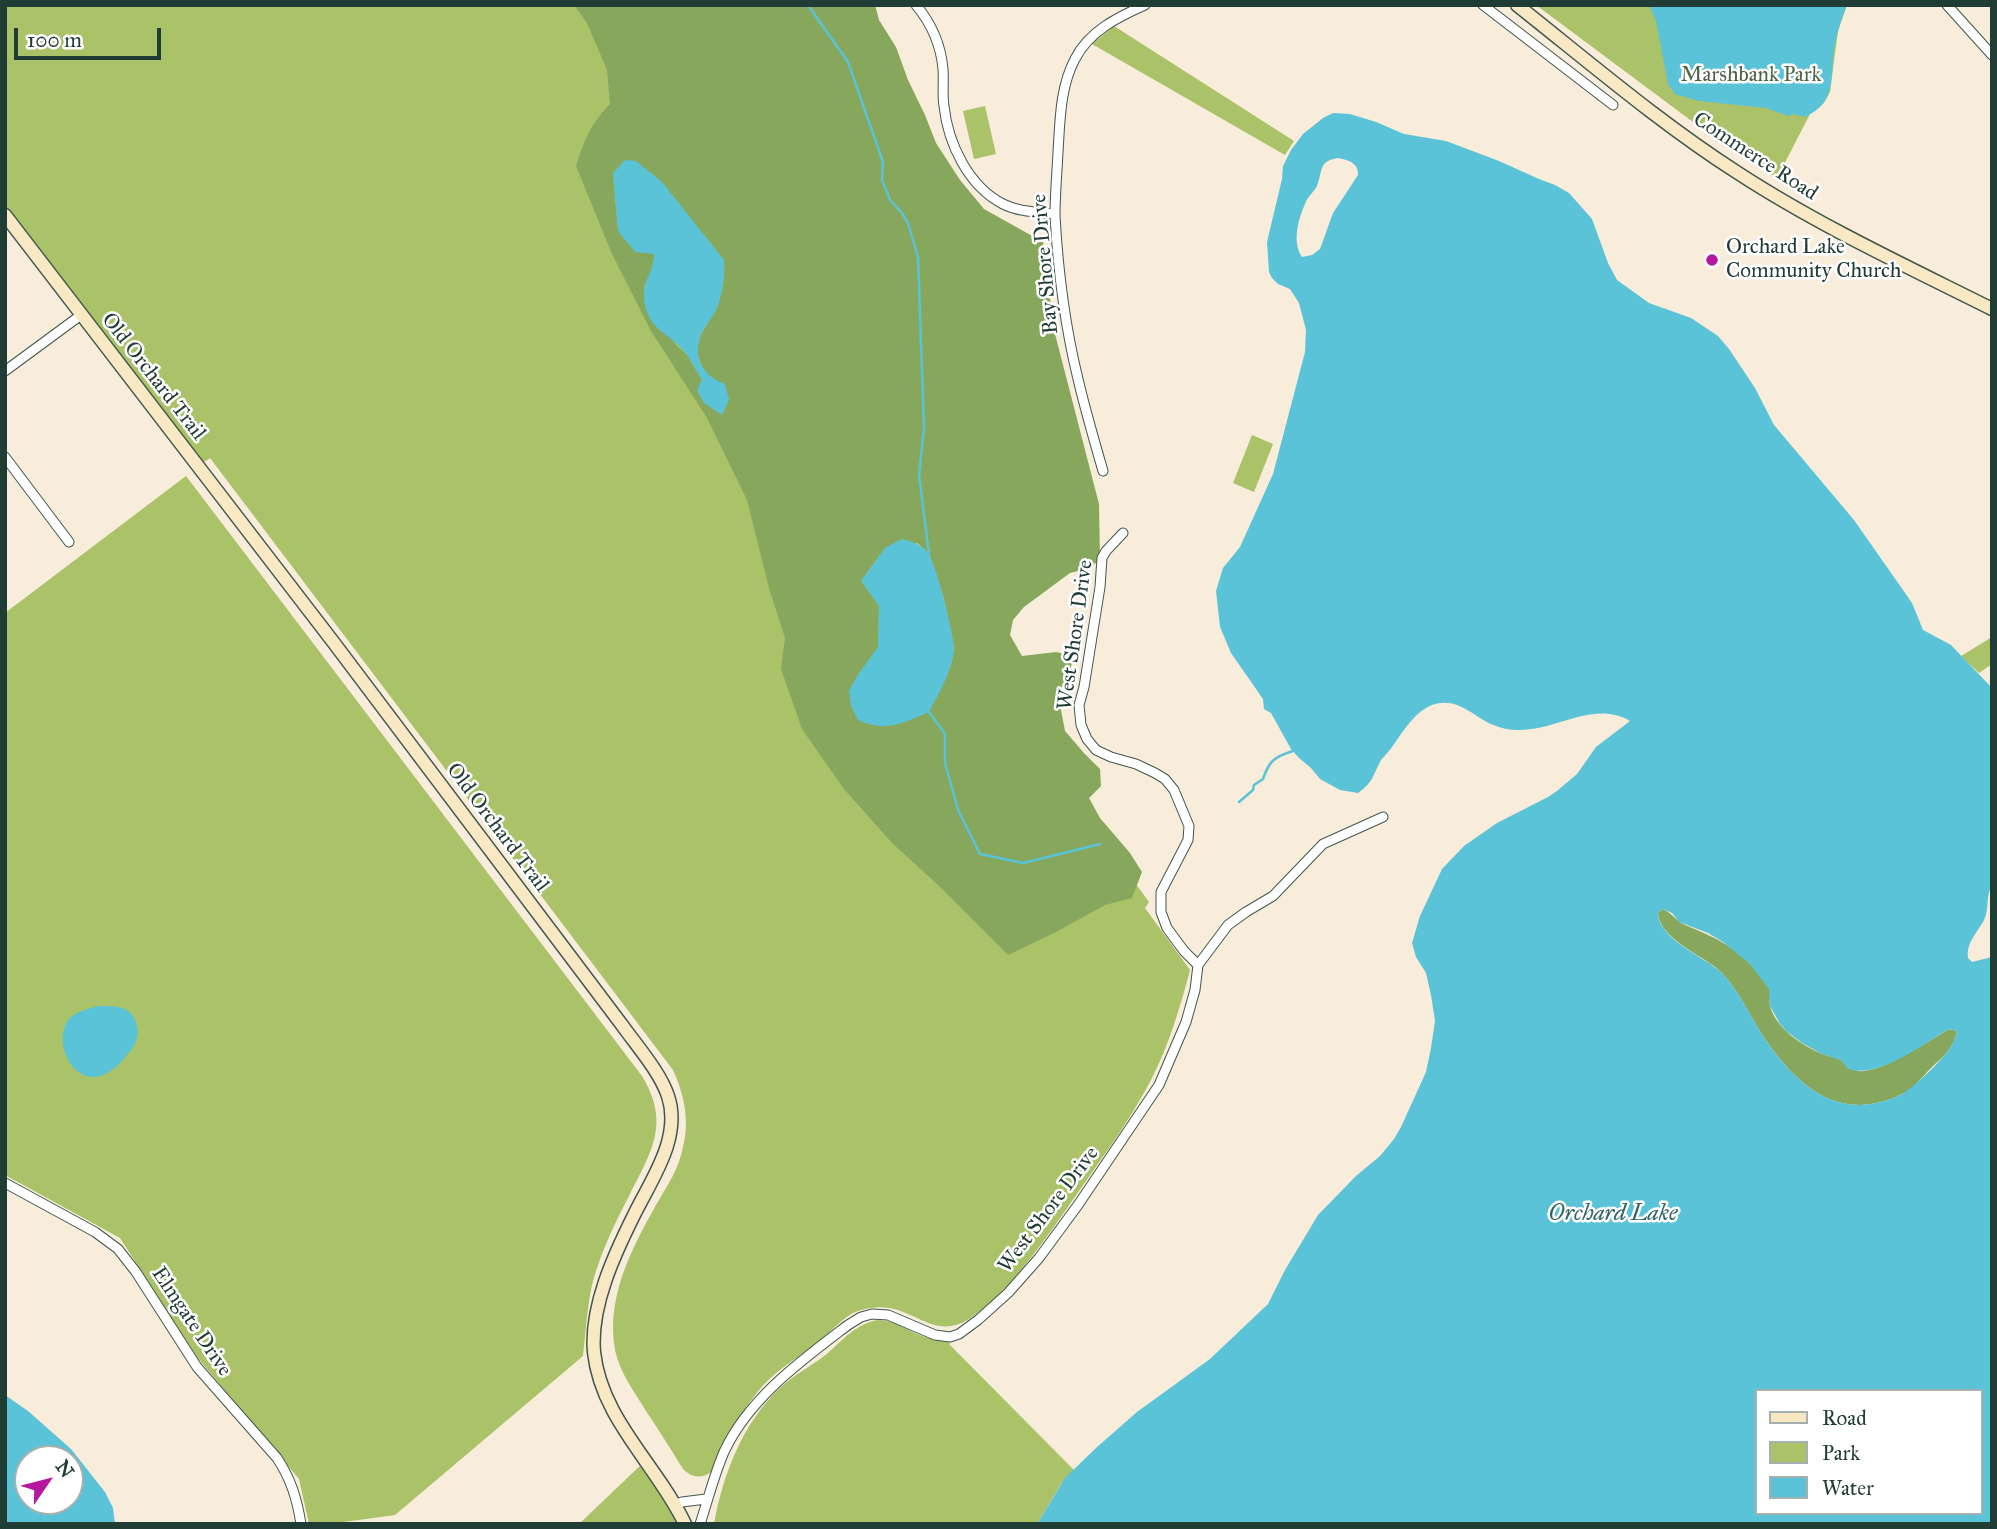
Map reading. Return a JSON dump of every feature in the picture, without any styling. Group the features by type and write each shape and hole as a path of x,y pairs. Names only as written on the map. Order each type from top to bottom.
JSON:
{"street":[{"path":"916,5 930,25 941,55 944,106 951,140 972,177 988,194 1004,204 1024,211 1055,214"},
{"name":"Bay Shore Drive","path":"1102,471 1077,377 1060,271 1055,214 1062,98 1075,59 1084,45 1103,27 1145,5"},
{"path":"1483,5 1613,105"},
{"name":"Commerce Road","path":"1517,5 1681,133 1739,174 1831,227 1992,309"},
{"path":"1947,5 1992,55"},
{"name":"Old Orchard Trail","path":"5,215 334,643 622,1025 666,1091 671,1119 668,1146 618,1248 596,1312 594,1349 599,1380 610,1405 685,1524"},
{"path":"5,371 81,315"},
{"path":"5,457 69,542"},
{"name":"West Shore Drive","path":"1123,533 1102,558 1100,587 1079,705 1081,725 1096,750 1155,773 1165,779 1174,790 1189,826 1188,840 1161,892 1161,912 1167,928 1198,965"},
{"name":"West Shore Drive","path":"701,1524 706,1499 725,1451 745,1416 776,1385 848,1325 860,1317 872,1314 888,1315 935,1335 950,1337 959,1334 978,1320 1008,1293 1039,1258 1078,1205 1159,1085 1186,1022 1195,990 1198,965 1228,925 1273,896 1323,844 1383,817"},
{"name":"Elmgate Drive","path":"5,1183 95,1232 118,1249 136,1272 197,1367 277,1458 291,1481 301,1524"},
{"path":"675,1505 706,1499"}],"green space":[{"path":"5,5 673,5 964,647 1149,902 1145,908 1190,970 1163,1053 1133,1112 1036,1251 997,1297 983,1309 969,1319 947,1326 928,1323 889,1308 871,1308 853,1313 762,1386 735,1425 711,1472 697,1476 683,1469 624,1374 615,1350 613,1330 617,1293 623,1274 638,1239 676,1170 683,1147 685,1108 673,1070 210,458 197,467 5,208"},
{"path":"574,5 875,5 879,20 896,47 936,143 960,180 984,209 1043,242 1054,330 1099,504 1100,559 1090,568 1070,573 1024,607 1013,620 1010,635 1022,656 1056,652 1073,656 1070,673 1058,694 1065,731 1100,769 1101,786 1089,798 1100,818 1130,853 1142,872 1132,898 1105,905 1008,955 892,843 844,789 802,729 781,669 785,638 769,588 747,500 707,418 651,331 612,254 576,166 589,133 610,104 607,70 587,23","holes":["613,173 699,229 724,260 717,308 700,336 697,353 704,371 711,379 725,384 702,380 687,355 676,345 644,287 654,266 654,254 618,231","917,543 929,554 943,596 954,648 951,666 857,676 878,648 879,606 861,581 885,548"]},
{"name":"Marshbank Park","path":"1536,5 1847,5 1838,31 1830,92 1824,103 1810,114 1777,178 1697,125"},
{"path":"1114,26 1294,141 1285,155 1092,44"},
{"path":"985,106 996,154 974,159 963,111"},
{"path":"1252,435 1273,444 1254,492 1233,483"},
{"path":"186,476 642,1076 651,1093 655,1109 655,1138 609,1238 593,1281 583,1356 395,1515 309,1524 299,1479 197,1357 120,1238 5,1175 5,613"},
{"path":"1992,637 1992,664 1979,673 1961,656"},
{"path":"1663,909 1682,923 1713,937 1738,953 1766,983 1770,991 1773,1014 1783,1028 1805,1045 1841,1060 1851,1069 1868,1071 1879,1067 1949,1029 1957,1033 1953,1043 1917,1083 1900,1095 1878,1103 1857,1105 1838,1102 1821,1095 1805,1084 1776,1054 1722,973 1666,931 1658,913"},
{"path":"877,1320 891,1322 929,1338 954,1339 949,1344 1074,1470 1061,1484 1037,1524 714,1524 729,1468 756,1416 787,1382 862,1325"},
{"path":"644,1462 683,1524 579,1524"}],"water":[{"name":"Marshbank Park","path":"1649,5 1847,5 1835,43 1832,79 1827,97 1815,111 1805,117 1793,114 1788,116 1766,108 1699,101 1675,94 1668,84 1656,21"},
{"name":"Orchard Lake","path":"1333,113 1350,114 1404,134 1446,141 1499,161 1569,193 1592,219 1617,280 1649,303 1691,318 1718,336 1755,388 1774,425 1854,520 1912,603 1923,630 1951,645 1992,688 1992,886 1986,916 1970,943 1968,958 1972,962 1992,957 1992,1524 1037,1524 1065,1478 1096,1448 1137,1412 1210,1359 1268,1304 1318,1215 1380,1156 1394,1139 1426,1072 1431,1048 1435,1021 1431,995 1426,973 1416,957 1412,943 1420,916 1442,869 1464,846 1497,823 1557,791 1577,774 1596,747 1630,721 1613,715 1597,714 1528,730 1510,729 1491,724 1456,705 1432,705 1414,717 1363,789 1358,793 1340,790 1320,779 1291,749 1271,713 1264,709 1263,699 1231,653 1220,627 1216,591 1223,568 1240,547 1273,474 1305,352 1306,330 1299,303 1290,289 1272,278 1269,272 1267,242 1283,166 1303,134","holes":["1332,159 1349,161 1355,165 1358,175 1333,213 1320,249 1312,255 1302,257 1297,245 1298,224 1307,199 1317,186 1322,168","1663,909 1672,913 1679,922 1723,942 1749,963 1769,989 1770,1006 1786,1031 1822,1054 1841,1060 1848,1069 1860,1071 1887,1065 1949,1029 1957,1033 1954,1041 1934,1066 1900,1095 1878,1103 1857,1105 1838,1102 1821,1095 1805,1084 1776,1054 1722,973 1666,931 1658,913"]},
{"path":"625,160 636,161 662,182 724,260 721,296 698,345 699,360 706,372 725,384 729,400 722,415 704,403 697,390 702,380 688,356 658,329 648,314 644,291 654,254 635,252 618,231 613,173"},
{"path":"902,539 921,546 932,562 949,618 954,651 941,690 929,712 894,725 877,726 858,720 851,706 849,691 878,647 879,606 861,581 885,548"},
{"path":"99,1006 118,1007 128,1011 135,1019 138,1034 127,1055 111,1071 96,1077 84,1075 73,1067 66,1056 63,1042 64,1029 70,1018 80,1011"},
{"path":"5,1395 28,1411 66,1445 14,1445 14,1515 84,1515 84,1465 105,1492 113,1508 115,1524 5,1524"}],"waterway":[{"path":"808,5 848,62 883,162 882,180 890,200 908,223 918,257 924,428 919,475 929,554"},
{"path":"929,712 945,734 945,763 958,810 980,854 1023,863 1100,844"},
{"path":"1239,802 1263,779 1273,761 1293,751"}],"place":[{"name":"Orchard Lake Community Church","path":"1712,260"}]}
